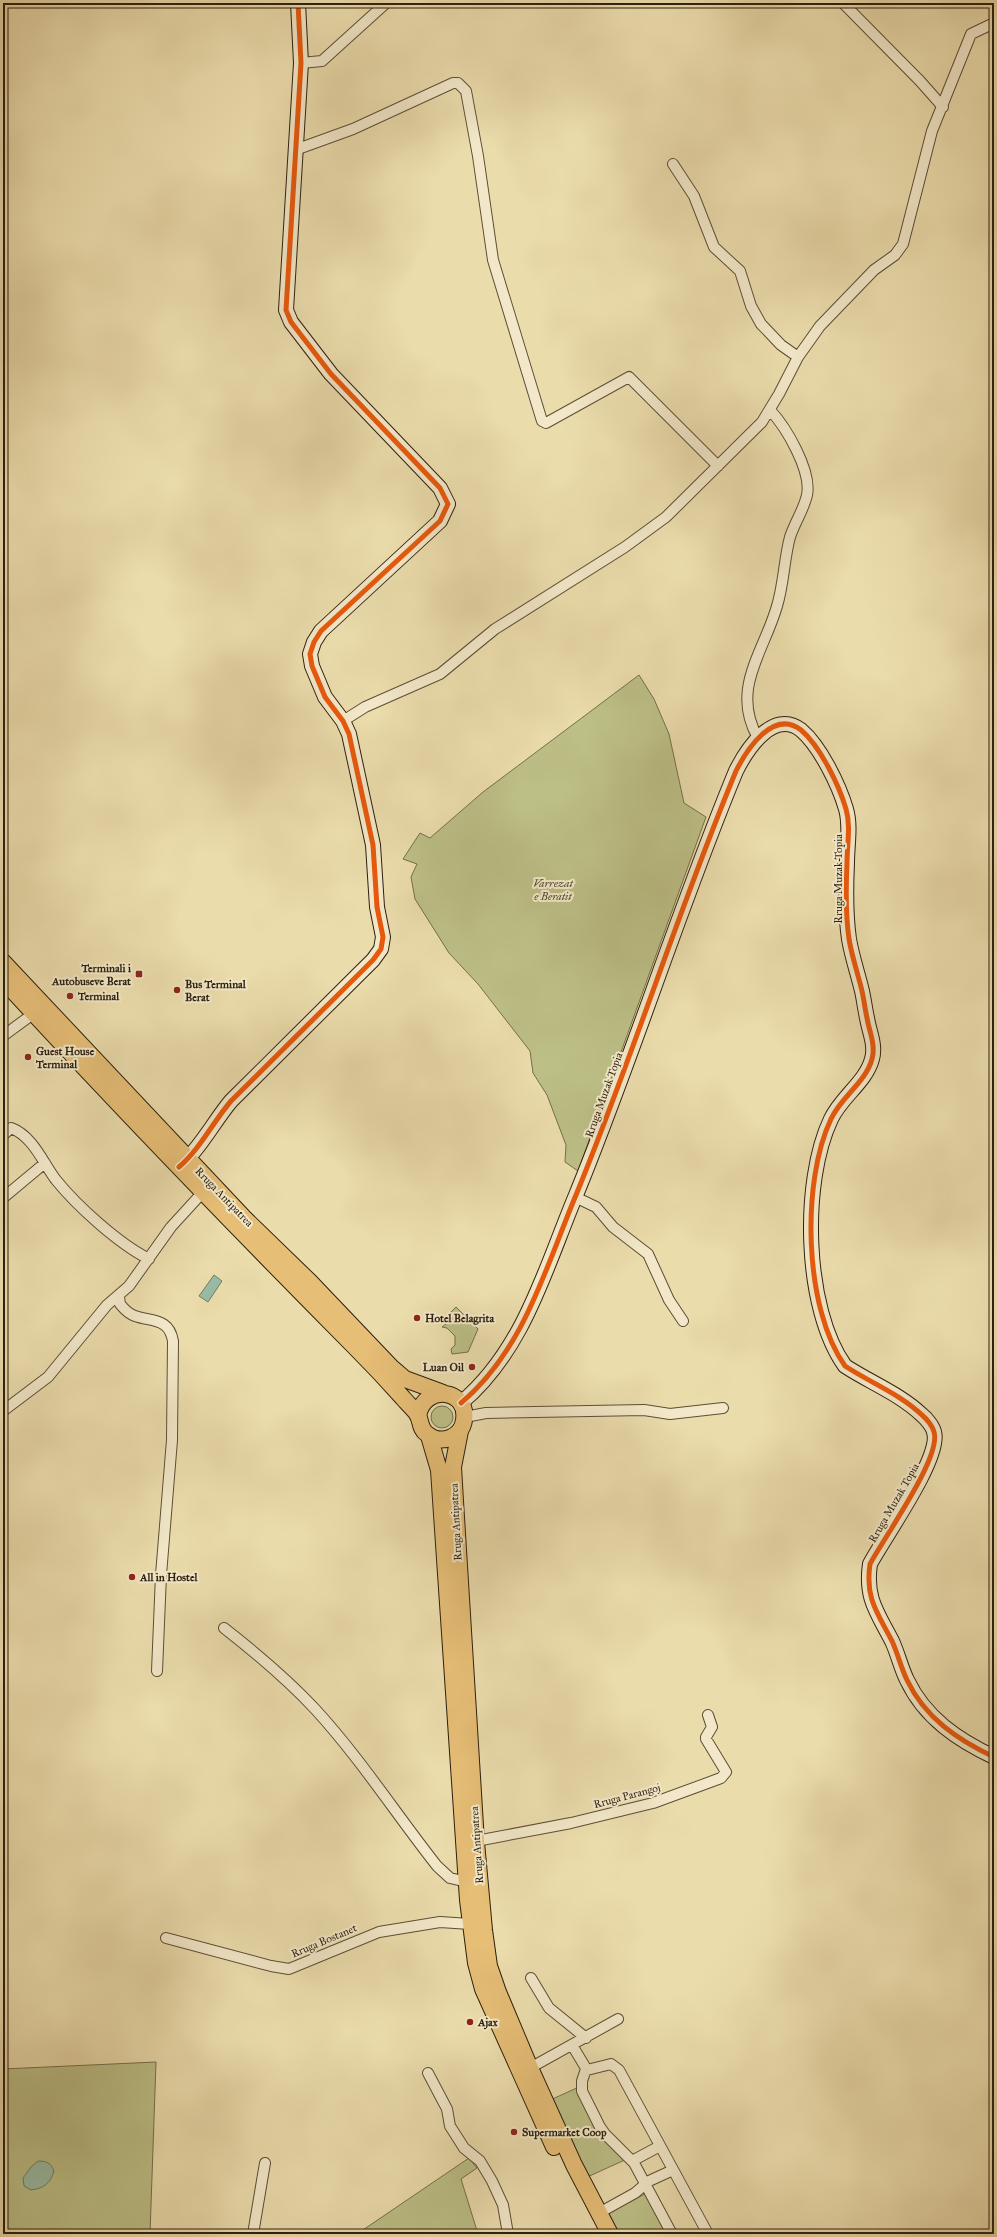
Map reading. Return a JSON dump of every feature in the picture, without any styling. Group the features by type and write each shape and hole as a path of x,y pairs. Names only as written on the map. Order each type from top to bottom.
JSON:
{"main road":[{"name":"Rruga Antipatrea","path":"3,962 39,1010 184,1163 244,1218 418,1416 420,1425 429,1436 440,1470 470,1842 489,1966 498,1992 530,2068 610,2234"},
{"name":"Rruga Antipatrea","path":"3,980 39,1010"},
{"name":"Rruga Antipatrea","path":"184,1163 203,1192 391,1367 405,1379 421,1387 454,1397 462,1417 453,1467 470,1842 467,1882 470,1924 476,1963 483,1989 558,2155 597,2234"},
{"path":"418,1416 421,1407 427,1399 435,1394 445,1394"},
{"path":"429,1436 438,1440 448,1439 462,1417"}],"street":[{"path":"184,1163 231,1100 373,960 381,949 383,937 377,907 374,844 349,734 317,682 310,654 314,642 321,631 440,521 448,504 440,488 331,374 291,322 286,310 301,63 298,3"},
{"path":"301,63 322,61 386,3"},
{"path":"843,3 920,81 943,107"},
{"path":"343,722 365,707 440,674 495,629 624,547 666,517 762,422 808,340 874,270 900,250 903,244 932,131 943,107 971,34 994,23"},
{"path":"295,150 353,129 453,83 458,83 466,91 478,156 493,260 542,421 546,423 629,377 718,466"},
{"path":"673,164 694,196 714,247 740,271 751,306 761,324 781,345 798,357"},
{"path":"758,738 752,728 746,705 751,671 777,607 790,536 808,493 807,481 800,459 783,426 770,410"},
{"name":"Rruga Muzak Topia","path":"462,1417 502,1359 536,1298 575,1197 603,1131 718,815 746,751 768,730 779,726 789,725 799,729 821,754 846,807 848,817 847,864 849,938 873,1041 872,1059 863,1077 832,1118 821,1145 815,1177 811,1234 812,1270 818,1298 833,1343 846,1366 914,1408 924,1416 934,1432 934,1448 922,1478 870,1564 868,1580 869,1596 893,1644 908,1682 928,1713 966,1744 994,1757"},
{"path":"3,1036 39,1010"},
{"path":"3,1135 11,1128 27,1139 57,1180 79,1204 130,1248 149,1259"},
{"path":"3,1198 45,1164"},
{"path":"3,1411 48,1377 107,1305 119,1297 149,1259 171,1227 203,1192"},
{"path":"575,1197 596,1207 613,1227 648,1254 669,1300 683,1321"},
{"path":"119,1297 120,1304 134,1316 160,1322 166,1326 172,1333 173,1341 172,1440 161,1575 157,1671"},
{"path":"462,1417 486,1412 644,1410 670,1414 723,1408"},
{"path":"224,1628 264,1660 315,1709 357,1759 437,1866 450,1878 467,1882"},
{"name":"Rruga Parangoj","path":"470,1842 653,1803 721,1778 726,1772 706,1739 712,1727 708,1715"},
{"name":"Rruga Bostanet","path":"166,1938 271,1966 289,1969 379,1932 440,1922 470,1924"},
{"path":"531,1978 549,2008 586,2038"},
{"path":"530,2068 618,2019"},
{"path":"572,2045 586,2069 582,2081 582,2091 605,2134 632,2161 672,2234"},
{"path":"586,2069 591,2070 607,2064 616,2066 708,2234"},
{"path":"428,2073 447,2109 450,2126 464,2148 480,2161 504,2205 508,2234"},
{"path":"632,2161 660,2146"},
{"path":"253,2234 265,2163"},
{"path":"599,2213 635,2193 645,2184 673,2170"}],"green space":[{"name":"Varrezat e Beratit","path":"639,675 654,699 669,734 684,803 706,817 578,1171 565,1162 566,1145 547,1095 533,1073 530,1051 478,984 449,953 415,899 411,877 417,864 403,859 420,833 430,838 483,792"},
{"path":"456,1307 478,1329 468,1352 452,1354 451,1349 455,1345 455,1336 447,1328 442,1327 453,1319 449,1314"},
{"path":"442,1406 450,1409 453,1417 450,1425 442,1428 434,1425 431,1417 434,1409"},
{"path":"156,2062 150,2234 3,2234 3,2069"},
{"path":"579,2087 627,2159 585,2178 548,2101"},
{"path":"469,2158 477,2168 461,2179 478,2234 357,2234"},
{"path":"647,2193 670,2234 615,2234 605,2214"}],"shaded area":[{"path":"214,1275 222,1281 208,1302 199,1296"},
{"path":"38,2161 48,2163 52,2166 54,2171 51,2179 46,2185 31,2190 24,2186 23,2178 31,2167"}],"cycle path":[{"path":"179,1167 200,1144 231,1101 373,960 381,949 383,937 377,907 373,845 349,734 343,721 325,697 312,666 310,654 314,642 321,631 440,521 448,504 440,488 331,374 291,322 286,310 301,63 298,3"},
{"path":"461,1403 483,1382 501,1359 517,1333 543,1279 597,1143 695,877 736,771 746,753 762,735 771,728 780,724 791,725 801,730 822,756 839,789 846,809 849,829 846,891 848,931 872,1038 873,1049 869,1067 859,1082 835,1111 821,1145 815,1176 811,1210 811,1245 821,1312 831,1342 845,1366 904,1401 928,1421 934,1432 934,1444 921,1478 870,1564 869,1586 877,1613 892,1641 903,1671 914,1694 933,1717 955,1735 994,1757"}],"place":[{"name":"Terminali i Autobuseve Berat","path":"139,974"},
{"name":"Bus Terminal Berat","path":"177,990"},
{"name":"Terminal","path":"70,996"},
{"name":"Guest House Terminal","path":"28,1057"},
{"name":"Hotel Belagrita","path":"417,1318"},
{"name":"Luan Oil","path":"472,1367"},
{"name":"All in Hostel","path":"132,1577"},
{"name":"Ajax","path":"470,2022"},
{"name":"Supermarket Coop","path":"514,2132"}]}
